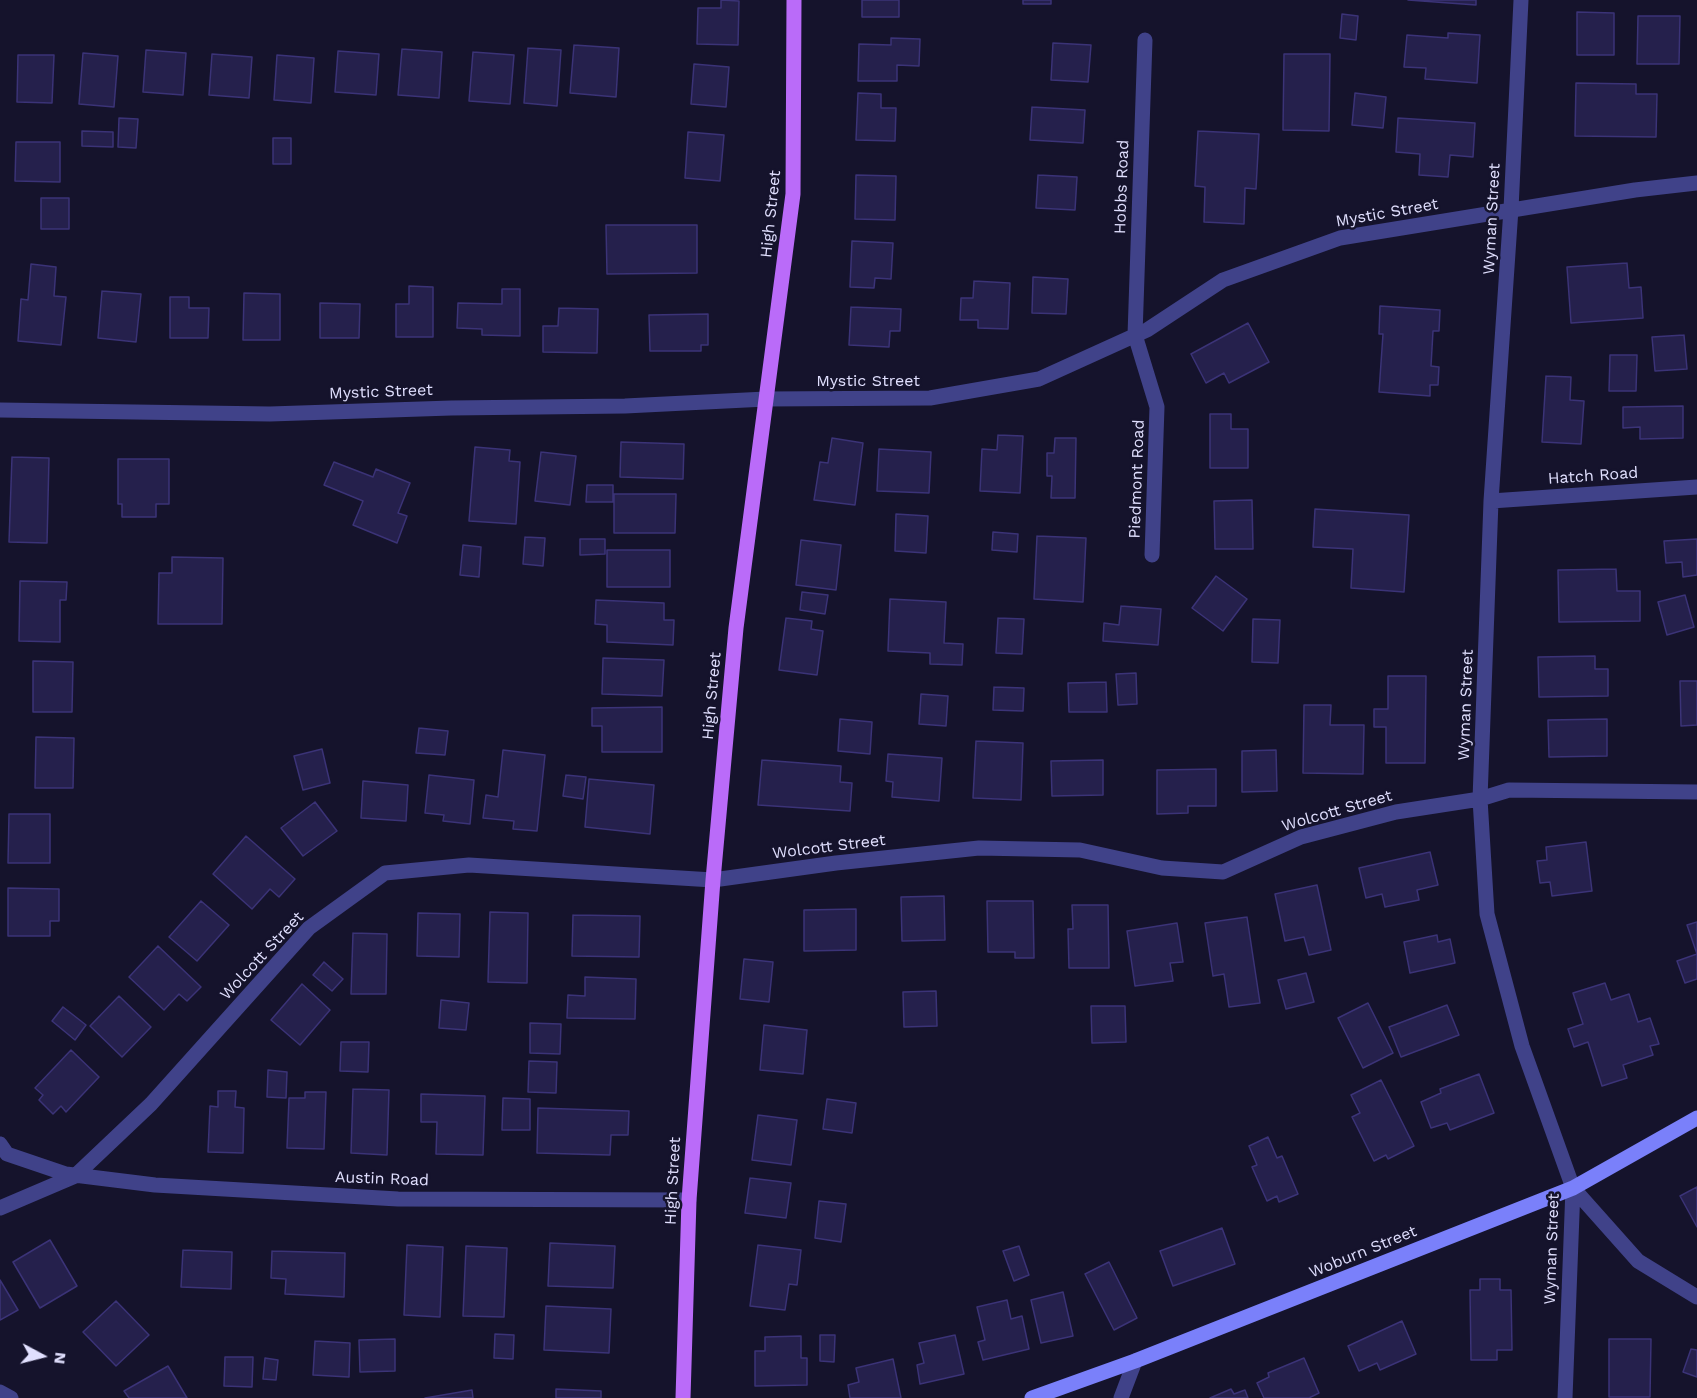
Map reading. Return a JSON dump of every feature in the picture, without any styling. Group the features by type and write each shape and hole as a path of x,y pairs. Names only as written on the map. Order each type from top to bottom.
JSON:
{"main road":[{"name":"High Street","path":"683,1398 688,1200 713,880 736,628 793,194 794,0"}],"street":[{"name":"Wyman Street","path":"1521,0 1511,209 1491,501 1480,799 1487,914 1522,1046 1573,1188 1565,1398"},
{"name":"Hobbs Road","path":"1135,335 1145,40"},
{"name":"Mystic Street","path":"0,410 270,414 451,408 625,406 766,399 930,398 1039,379 1135,335 1223,280 1340,238 1511,209 1697,183"},
{"name":"Piedmont Road","path":"1135,335 1157,406 1152,555"},
{"name":"Hatch Road","path":"1491,501 1697,487"},
{"name":"Wolcott Street","path":"75,1176 151,1104 309,928 385,873 470,865 713,880 836,863 979,848 1080,850 1162,868 1223,872 1300,837 1396,812 1480,799 1509,790 1697,792"},
{"name":"Woburn Street","path":"1032,1398 1135,1361 1573,1188 1697,1118"},
{"name":"Austin Road","path":"0,1144 7,1154 75,1176 155,1185 398,1198 688,1200"},
{"path":"0,1208 75,1176"},
{"path":"1573,1188 1638,1261 1697,1297"},
{"path":"1121,1398 1135,1361"},
{"path":"0,1392 11,1398"}],"building":[{"path":"721,0 739,1 738,45 697,44 698,8 721,8"},
{"path":"862,0 899,0 899,17 862,17"},
{"path":"1023,0 1051,0 1051,4 1023,4"},
{"path":"1408,0 1476,0 1476,5"},
{"path":"1577,12 1614,13 1614,55 1577,55"},
{"path":"1342,14 1358,16 1356,40 1340,38"},
{"path":"1638,16 1680,16 1679,64 1637,64"},
{"path":"1448,33 1480,35 1477,83 1425,79 1426,68 1404,67 1407,35 1448,38"},
{"path":"891,38 920,39 919,66 897,65 897,81 858,81 859,44 891,45"},
{"path":"1053,43 1091,45 1088,82 1051,80"},
{"path":"574,45 619,48 616,97 570,93"},
{"path":"528,48 561,50 557,106 524,103"},
{"path":"402,49 442,52 439,98 398,95"},
{"path":"146,50 186,53 183,95 143,92"},
{"path":"338,51 379,54 376,95 335,92"},
{"path":"473,52 514,55 510,104 469,101"},
{"path":"83,53 118,56 114,107 79,104"},
{"path":"212,54 252,57 249,98 209,95"},
{"path":"1284,54 1330,54 1329,131 1283,130"},
{"path":"18,55 54,55 52,103 17,102"},
{"path":"277,55 314,58 311,103 274,100"},
{"path":"694,64 729,67 726,107 691,104"},
{"path":"1576,83 1636,84 1636,94 1657,94 1656,137 1575,136"},
{"path":"858,93 881,94 881,108 896,108 895,141 856,140"},
{"path":"1355,93 1386,97 1383,128 1352,125"},
{"path":"1032,107 1085,110 1083,143 1030,140"},
{"path":"119,118 138,119 136,148 118,147"},
{"path":"1398,118 1475,123 1473,157 1450,155 1448,177 1419,175 1420,154 1396,152"},
{"path":"82,131 113,132 113,147 82,146"},
{"path":"1198,131 1259,134 1256,189 1245,188 1244,224 1204,222 1205,187 1195,186"},
{"path":"688,132 724,135 720,181 685,178"},
{"path":"273,138 291,138 291,164 273,164"},
{"path":"16,142 60,142 60,182 15,181"},
{"path":"856,175 896,176 895,220 855,219"},
{"path":"1038,175 1077,177 1075,210 1036,208"},
{"path":"41,198 69,198 69,229 41,229"},
{"path":"606,225 697,225 697,273 607,274"},
{"path":"852,241 893,243 891,279 875,278 874,288 850,287"},
{"path":"1627,263 1629,288 1641,287 1643,318 1571,323 1567,267"},
{"path":"31,264 56,267 54,296 66,297 61,345 18,341 21,299 28,300"},
{"path":"1033,277 1068,279 1066,314 1032,313"},
{"path":"974,281 1010,283 1008,329 978,328 978,320 960,320 961,298 973,298"},
{"path":"409,286 433,287 433,337 396,337 396,304 409,304"},
{"path":"502,289 520,289 520,336 482,335 482,329 457,328 458,303 502,304"},
{"path":"102,291 141,294 136,342 98,338"},
{"path":"244,293 280,294 280,340 243,340"},
{"path":"170,297 189,297 189,308 209,308 208,338 170,338"},
{"path":"320,303 360,304 359,338 320,338"},
{"path":"1380,306 1440,310 1439,331 1433,331 1431,366 1439,367 1438,385 1430,385 1430,396 1379,392 1383,334 1379,334"},
{"path":"851,307 901,309 900,331 890,331 889,347 849,345"},
{"path":"559,308 598,309 597,353 543,352 543,326 558,326"},
{"path":"708,314 708,345 701,345 701,351 650,351 649,315"},
{"path":"1248,323 1269,362 1229,383 1224,373 1206,383 1191,354"},
{"path":"1684,335 1687,369 1655,371 1652,337"},
{"path":"1610,355 1637,355 1636,391 1609,391"},
{"path":"1546,376 1571,377 1570,400 1584,401 1581,444 1542,442"},
{"path":"1683,406 1683,438 1640,439 1640,427 1623,428 1623,407"},
{"path":"1210,414 1231,414 1231,429 1248,429 1248,468 1210,468"},
{"path":"998,435 1023,436 1020,493 980,491 982,449 997,450"},
{"path":"832,438 863,443 855,505 814,500 820,462 828,463"},
{"path":"1055,438 1076,438 1075,498 1051,498 1052,476 1047,476 1047,453 1054,453"},
{"path":"621,442 684,444 683,479 620,477"},
{"path":"475,447 510,450 509,461 520,462 516,524 469,521"},
{"path":"879,449 931,452 929,493 877,491"},
{"path":"541,452 576,456 570,505 535,501"},
{"path":"12,457 49,458 47,543 9,542"},
{"path":"118,459 169,459 169,504 156,504 156,517 122,517 122,504 118,504"},
{"path":"334,462 373,477 376,469 410,483 398,513 407,516 397,543 353,525 363,501 324,485"},
{"path":"587,485 613,485 613,502 586,502"},
{"path":"614,494 676,494 675,533 614,533"},
{"path":"1252,500 1253,549 1215,549 1214,501"},
{"path":"1315,509 1409,515 1404,592 1351,588 1353,549 1313,547"},
{"path":"896,514 928,516 926,553 895,551"},
{"path":"993,532 1018,534 1017,552 992,550"},
{"path":"1037,536 1086,538 1083,602 1034,599"},
{"path":"525,537 545,538 543,566 523,564"},
{"path":"580,539 605,539 605,554 580,555"},
{"path":"1697,539 1697,575 1683,577 1682,562 1666,563 1664,541"},
{"path":"801,540 841,545 836,590 796,585"},
{"path":"463,545 481,547 479,577 460,575"},
{"path":"607,550 670,550 670,587 607,587"},
{"path":"172,557 223,558 222,624 158,624 159,573 172,573"},
{"path":"1616,569 1617,591 1640,591 1640,621 1559,622 1558,570"},
{"path":"1216,576 1247,599 1223,631 1192,608"},
{"path":"20,581 67,582 66,600 60,600 60,642 19,641"},
{"path":"802,592 828,595 825,614 800,610"},
{"path":"1685,595 1694,627 1667,635 1658,602"},
{"path":"890,599 946,602 944,643 963,644 962,665 930,664 930,653 888,651"},
{"path":"596,600 664,603 664,620 674,620 673,645 607,642 607,625 595,624"},
{"path":"1121,606 1161,609 1158,645 1103,641 1104,623 1119,625"},
{"path":"786,618 812,621 811,629 823,631 817,675 779,670"},
{"path":"998,618 1024,619 1022,654 996,653"},
{"path":"1253,619 1280,620 1278,663 1252,662"},
{"path":"1595,656 1595,669 1608,669 1608,696 1539,697 1538,657"},
{"path":"603,658 664,660 662,696 602,694"},
{"path":"33,661 73,662 72,712 33,712"},
{"path":"1136,673 1137,704 1118,705 1116,674"},
{"path":"1388,676 1426,676 1425,763 1386,763 1386,727 1374,727 1374,709 1388,709"},
{"path":"1680,681 1697,681 1697,725 1681,726"},
{"path":"1106,682 1107,712 1069,712 1068,683"},
{"path":"994,687 1024,688 1023,711 993,710"},
{"path":"921,694 948,696 946,726 919,724"},
{"path":"1304,705 1331,705 1330,725 1364,725 1363,774 1303,773"},
{"path":"662,707 662,752 602,752 602,726 592,726 592,708"},
{"path":"840,719 872,722 870,754 838,751"},
{"path":"1607,719 1607,756 1549,757 1548,720"},
{"path":"419,728 448,731 445,755 416,753"},
{"path":"36,737 74,738 73,788 35,788"},
{"path":"976,741 1023,743 1021,800 973,798"},
{"path":"322,749 330,783 303,790 294,756"},
{"path":"503,750 545,755 537,831 513,829 514,821 483,818 486,795 498,797"},
{"path":"1276,750 1277,791 1242,792 1242,751"},
{"path":"888,754 942,758 939,801 892,797 893,782 886,781"},
{"path":"762,760 841,766 840,782 852,783 850,811 758,805"},
{"path":"1103,760 1103,795 1052,796 1051,761"},
{"path":"1216,769 1216,806 1188,806 1188,813 1157,814 1157,770"},
{"path":"429,775 474,780 470,824 443,821 444,815 425,813"},
{"path":"566,775 586,777 583,799 563,796"},
{"path":"589,779 654,785 650,834 585,827"},
{"path":"363,781 408,785 406,821 361,818"},
{"path":"315,802 337,831 303,856 281,828"},
{"path":"9,814 50,814 50,863 8,863"},
{"path":"246,836 295,879 279,897 270,889 252,909 213,874"},
{"path":"1586,842 1592,891 1552,896 1550,882 1540,883 1537,861 1547,860 1546,847"},
{"path":"1430,852 1438,885 1417,890 1419,900 1385,907 1382,894 1366,898 1359,868"},
{"path":"1317,885 1331,950 1309,955 1304,937 1285,941 1275,894"},
{"path":"8,888 59,889 59,921 50,921 50,936 8,936"},
{"path":"944,896 945,940 902,941 901,897"},
{"path":"201,901 229,925 197,961 169,937"},
{"path":"987,901 1033,901 1034,958 1015,958 1015,952 988,952"},
{"path":"1072,905 1108,905 1109,968 1069,968 1068,929 1073,929"},
{"path":"856,909 856,950 804,951 804,910"},
{"path":"490,912 528,913 527,983 488,982"},
{"path":"418,913 460,914 459,957 417,956"},
{"path":"573,915 640,916 639,957 572,956"},
{"path":"1247,917 1260,1003 1229,1007 1224,974 1213,976 1205,923"},
{"path":"1697,922 1697,954 1687,925"},
{"path":"1177,923 1183,962 1170,963 1173,981 1135,986 1127,931"},
{"path":"353,933 387,934 386,994 351,994"},
{"path":"1437,935 1438,942 1450,939 1455,963 1410,973 1404,942"},
{"path":"158,946 201,987 187,1001 179,994 164,1010 129,977"},
{"path":"1697,954 1697,979 1685,983 1677,961"},
{"path":"744,959 773,962 769,1002 740,999"},
{"path":"324,962 343,979 332,991 313,975"},
{"path":"1306,973 1314,1002 1286,1009 1278,980"},
{"path":"585,977 636,979 635,1019 567,1018 568,995 585,996"},
{"path":"1605,983 1611,1000 1629,994 1638,1022 1650,1018 1659,1044 1650,1046 1653,1055 1623,1065 1627,1078 1602,1086 1588,1042 1574,1047 1568,1029 1583,1024 1573,993"},
{"path":"302,984 330,1010 300,1045 271,1020"},
{"path":"936,991 937,1026 904,1027 903,992"},
{"path":"119,996 151,1027 122,1057 90,1026"},
{"path":"441,1000 469,1003 466,1030 439,1028"},
{"path":"1368,1003 1393,1053 1363,1068 1338,1018"},
{"path":"1447,1005 1459,1035 1401,1057 1389,1027"},
{"path":"1091,1006 1125,1006 1126,1042 1092,1043"},
{"path":"63,1007 86,1025 75,1040 52,1021"},
{"path":"530,1023 561,1024 560,1054 530,1053"},
{"path":"764,1025 807,1030 803,1074 760,1070"},
{"path":"341,1042 369,1042 368,1072 340,1071"},
{"path":"71,1050 99,1077 66,1112 61,1106 53,1114 39,1100 43,1095 35,1088"},
{"path":"529,1061 557,1062 556,1093 528,1092"},
{"path":"268,1070 287,1072 286,1098 267,1097"},
{"path":"1479,1074 1494,1113 1450,1130 1447,1123 1431,1128 1421,1102 1441,1093 1440,1089"},
{"path":"1381,1080 1414,1146 1388,1159 1386,1155 1374,1161 1352,1117 1360,1113 1351,1095"},
{"path":"353,1089 389,1090 387,1155 351,1153"},
{"path":"218,1091 236,1091 235,1107 244,1108 243,1153 208,1152 210,1106 218,1107"},
{"path":"305,1092 326,1092 324,1149 287,1148 289,1098 305,1098"},
{"path":"421,1094 485,1096 483,1155 436,1154 437,1122 421,1122"},
{"path":"503,1098 530,1099 530,1130 502,1130"},
{"path":"827,1099 856,1103 852,1133 823,1129"},
{"path":"538,1108 629,1111 628,1135 611,1135 610,1155 537,1153"},
{"path":"758,1115 797,1120 791,1165 752,1160"},
{"path":"1268,1137 1277,1158 1282,1156 1298,1194 1279,1202 1277,1196 1267,1201 1252,1167 1257,1165 1249,1146"},
{"path":"750,1178 791,1183 786,1218 745,1213"},
{"path":"1697,1187 1697,1227 1680,1196"},
{"path":"819,1201 846,1204 841,1242 815,1238"},
{"path":"1222,1228 1235,1264 1173,1286 1160,1251"},
{"path":"50,1240 77,1286 40,1308 13,1262"},
{"path":"550,1243 615,1246 613,1288 548,1286"},
{"path":"407,1245 443,1247 440,1317 404,1315"},
{"path":"758,1245 801,1250 797,1285 789,1284 785,1310 750,1306"},
{"path":"466,1246 507,1248 504,1317 463,1316"},
{"path":"1019,1246 1029,1275 1014,1281 1003,1251"},
{"path":"183,1250 232,1252 231,1289 181,1287"},
{"path":"272,1251 345,1253 344,1297 285,1294 286,1279 271,1278"},
{"path":"1109,1262 1137,1318 1114,1330 1085,1274"},
{"path":"1480,1279 1500,1279 1500,1290 1511,1290 1512,1350 1497,1350 1497,1360 1471,1360 1470,1290 1480,1290"},
{"path":"0,1280 18,1310 0,1320"},
{"path":"1063,1292 1073,1336 1041,1343 1031,1300"},
{"path":"1007,1300 1011,1319 1022,1316 1029,1349 983,1360 978,1342 985,1340 977,1307"},
{"path":"116,1301 149,1335 116,1366 83,1332"},
{"path":"546,1306 611,1309 609,1353 544,1350"},
{"path":"1402,1321 1416,1354 1380,1370 1377,1363 1359,1371 1348,1346"},
{"path":"495,1334 514,1335 513,1359 494,1358"},
{"path":"820,1335 835,1335 834,1362 820,1361"},
{"path":"955,1335 964,1374 920,1384 917,1365 924,1363 919,1343"},
{"path":"801,1336 801,1358 807,1358 807,1385 755,1386 755,1351 765,1351 765,1337"},
{"path":"395,1339 395,1371 360,1372 359,1340"},
{"path":"1609,1339 1651,1339 1650,1397 1609,1397"},
{"path":"315,1341 350,1343 349,1377 313,1375"},
{"path":"1691,1349 1697,1350 1697,1377 1683,1372"},
{"path":"225,1357 253,1357 252,1387 224,1386"},
{"path":"265,1358 278,1360 276,1380 263,1379"},
{"path":"1304,1358 1319,1393 1309,1398 1264,1398 1257,1383 1269,1377 1268,1373"},
{"path":"893,1359 901,1398 850,1398 848,1385 859,1382 856,1368"},
{"path":"168,1366 187,1398 129,1398 124,1391"},
{"path":"556,1389 601,1391 601,1398 556,1398"},
{"path":"1231,1389 1234,1394 1245,1390 1248,1398 1210,1398"},
{"path":"472,1390 473,1398 425,1398"}]}
